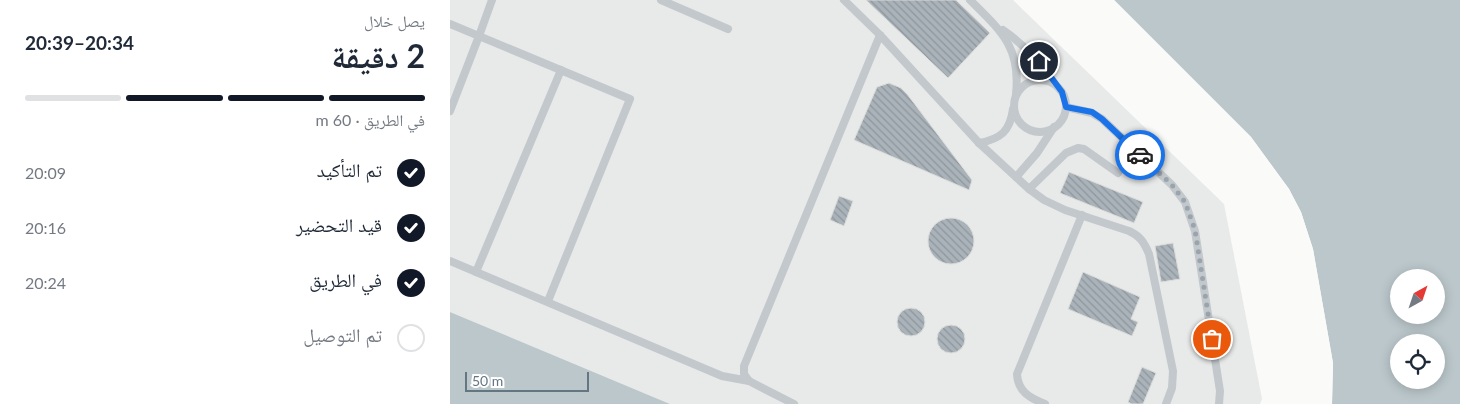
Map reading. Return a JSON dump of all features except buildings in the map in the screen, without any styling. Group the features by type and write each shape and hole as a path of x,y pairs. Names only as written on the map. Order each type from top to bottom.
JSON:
{"lane":[{"path":"450,110 492,0"},
{"path":"661,0 728,29"},
{"path":"844,0 880,35 980,143 1029,189 1052,205 1129,230 1138,235 1144,242 1149,254 1173,371 1172,388 1166,404"},
{"path":"970,0 1006,38 1014,56 1018,76 1012,121 1004,132 993,140 980,143"},
{"path":"992,22 1023,45 1039,61 1062,92 1066,107 1060,122 1046,131 1028,129 1016,116 1014,107"},
{"path":"450,24 630,99 548,301"},
{"path":"749,381 744,374 744,366 880,35"},
{"path":"476,272 561,70"},
{"path":"1016,96 1026,84 1033,80 1050,82 1057,86"},
{"path":"1066,107 1092,112 1102,119 1172,185 1185,202 1195,230 1220,391 1219,404"},
{"path":"1016,177 1054,127"},
{"path":"1029,189 1071,149 1084,149 1118,173"},
{"path":"1045,404 1022,391 1017,382 1017,374 1082,215"},
{"path":"450,261 722,376 749,381 794,404"}],"shaded area":[{"path":"450,0 1013,0 1224,204 1262,399 1260,404 670,404 450,312"},
{"path":"1114,0 1460,0 1460,404 1332,404 1333,363 1313,249 1301,212 1289,189 1251,137"},
{"path":"450,312 670,404 450,404"}],"pier":[{"path":"1112,0 1251,137 1289,189 1301,212 1313,249 1333,363 1332,404 1330,404 1330,364 1310,249 1298,213 1286,190 1249,139"}],"way so far":[{"path":"1140,155 1172,185 1185,202 1195,230 1212,339"}],"route":[{"path":"1039,61 1062,92 1066,107 1092,112 1140,155"}]}
